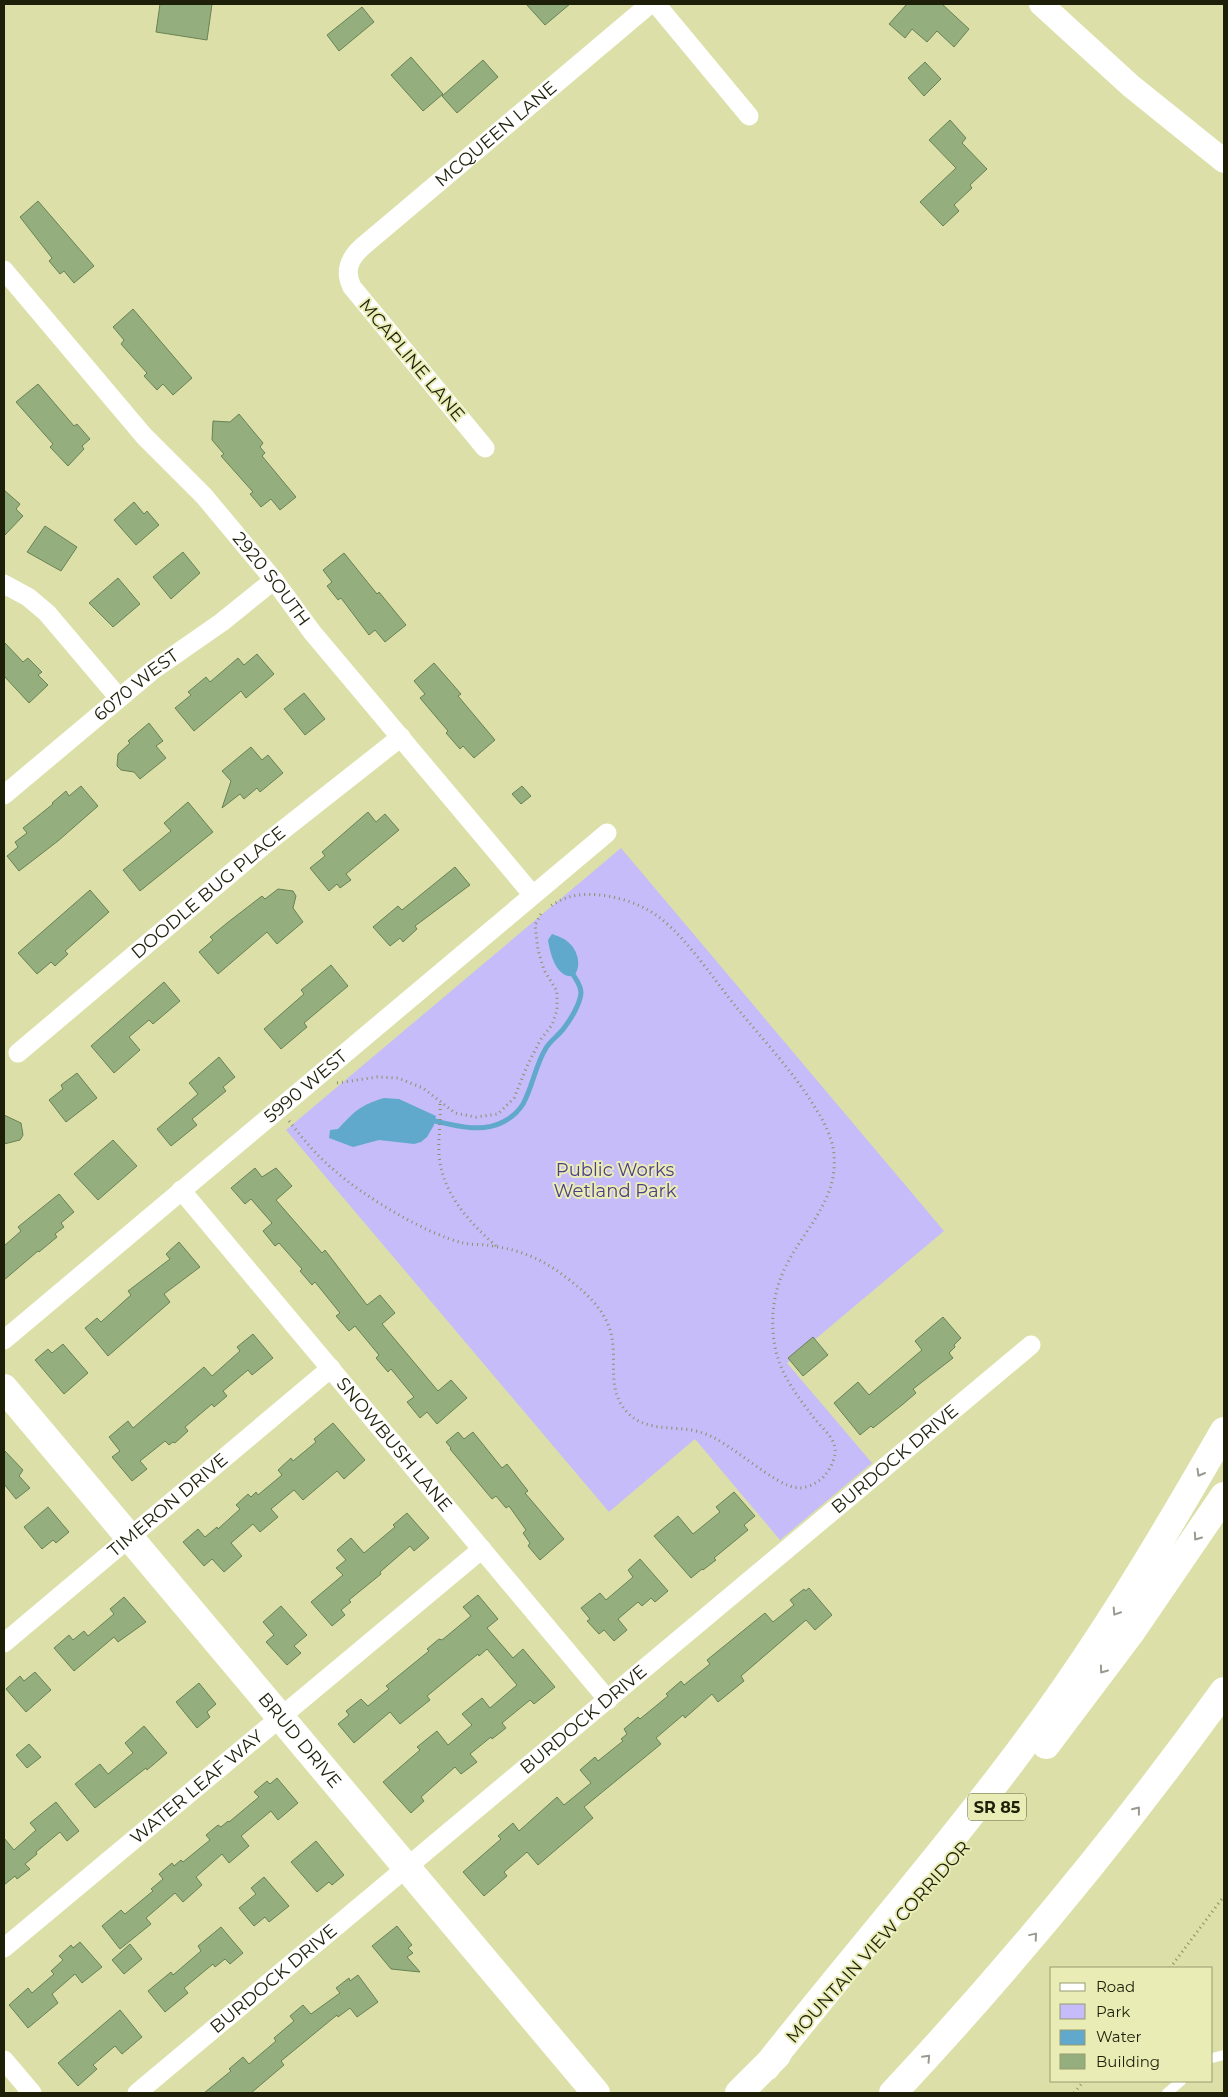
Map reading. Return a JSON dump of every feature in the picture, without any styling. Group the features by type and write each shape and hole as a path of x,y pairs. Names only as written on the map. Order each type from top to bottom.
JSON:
{"main road":[{"name":"BRUD DRIVE","path":"4,1388 596,2093"},
{"path":"766,2067 985,1797 1070,1682 1135,1583 1224,1431"},
{"name":"MOUNTAIN VIEW CORRIDOR","path":"739,2093 766,2067 884,1940 997,1807 1105,1668 1224,1496"},
{"path":"894,2093 1036,1934 1174,1761 1224,1691"},
{"path":"1174,1761 1224,1710"}],"street":[{"name":"MCQUEEN LANE","path":"347,268 353,256 362,247 650,4"},
{"path":"656,4 749,116"},
{"path":"1041,4 1131,86 1224,161"},
{"name":"MCAPLINE LANE","path":"347,268 352,288 485,448"},
{"name":"2920 SOUTH","path":"4,270 144,436 204,496 274,580 312,632 532,894"},
{"name":"6070 WEST","path":"4,796 168,658 222,622 274,580"},
{"path":"4,584 28,597 47,613 119,698"},
{"name":"DOODLE BUG PLACE","path":"18,1053 269,841 401,737"},
{"name":"5990 WEST","path":"4,1340 532,894 607,833"},
{"name":"SNOWBUSH LANE","path":"181,1190 608,1700"},
{"name":"BURDOCK DRIVE","path":"137,2093 1031,1345"},
{"name":"TIMERON DRIVE","path":"4,1643 331,1368"},
{"name":"WATER LEAF WAY","path":"4,1948 482,1549"},
{"path":"4,2060 32,2093"}],"lane":[{"path":"1167,2093 1180,2082"}],"path":[{"path":"289,1121 313,1150 336,1172 423,1228 462,1242 496,1246 532,1255 560,1271 599,1308 610,1329 613,1350 612,1378 616,1396 626,1412 639,1423 656,1427 701,1432 720,1440 782,1482 798,1488 812,1485 824,1477 832,1464 836,1450 832,1439 802,1402 786,1377 776,1351 771,1320 776,1292 785,1268 822,1209 834,1178 834,1152 829,1133 818,1111 790,1073 677,932 649,910 617,898 585,894 568,897 541,913 535,926 538,950 544,970 557,992 557,1010 552,1025 541,1039 528,1064 514,1098 498,1114 476,1117 455,1113 423,1088 398,1078 377,1077 336,1083"},
{"path":"440,1103 439,1157 447,1185 460,1209 474,1227 496,1246"},
{"path":"1171,1967 1224,1896"},
{"path":"1074,2093 1083,2082"}],"green space":[{"name":"Public Works Wetland Park","path":"621,848 944,1231 787,1363 872,1463 780,1540 695,1439 609,1512 286,1130"}],"water":[{"path":"552,934 566,941 574,949 578,958 578,968 574,976 568,976 563,973 555,964 548,940"},
{"path":"384,1098 399,1099 436,1116 434,1125 427,1137 421,1142 414,1144 379,1140 353,1147 329,1138 330,1130 338,1129 363,1106"}],"building":[{"path":"160,4 212,4 207,40 156,32"},
{"path":"526,4 570,4 545,25"},
{"path":"907,4 942,4 969,29 954,47 937,31 927,42 912,29 905,38 889,24"},
{"path":"362,7 374,22 339,51 327,35"},
{"path":"411,57 443,94 423,111 391,75"},
{"path":"483,60 498,77 457,113 442,96"},
{"path":"925,62 941,79 924,96 908,78"},
{"path":"950,120 966,138 962,143 987,169 970,185 972,188 954,205 959,211 943,226 920,202 956,168 929,140"},
{"path":"38,201 94,266 74,283 64,271 60,274 49,261 52,258 20,217"},
{"path":"133,309 192,378 173,395 163,384 157,390 144,376 147,373 121,344 124,340 113,327"},
{"path":"38,384 74,426 77,424 90,439 82,446 84,449 68,466 50,447 53,444 16,402"},
{"path":"239,414 263,443 260,447 265,453 262,456 296,497 280,510 271,499 261,507 250,494 253,492 221,456 224,454 212,440 213,421 230,422"},
{"path":"4,490 20,504 16,509 23,516 4,536"},
{"path":"134,502 144,514 147,511 159,525 136,545 114,520"},
{"path":"45,526 77,547 61,571 27,552"},
{"path":"183,552 200,573 171,599 153,577"},
{"path":"344,553 377,594 379,592 406,625 385,642 375,630 369,635 341,598 338,600 327,586 332,582 323,570"},
{"path":"118,578 140,604 113,627 89,603"},
{"path":"4,642 23,662 28,658 42,672 38,675 48,685 29,703 4,676"},
{"path":"257,654 274,674 246,698 241,691 194,731 175,708 191,695 188,692 206,677 210,682 238,658 244,665"},
{"path":"434,663 461,694 458,696 495,740 474,758 463,746 460,749 446,733 448,731 420,698 425,694 414,681"},
{"path":"304,693 325,719 305,735 284,709"},
{"path":"149,723 163,741 156,746 166,758 140,779 134,772 121,770 117,766 118,754 130,743 128,741"},
{"path":"251,747 262,760 268,755 283,773 260,792 257,788 244,799 240,794 222,808 231,781 222,771"},
{"path":"81,786 98,806 58,841 19,871 7,856 18,847 15,842 27,833 23,828 66,791 69,796"},
{"path":"522,786 531,796 521,804 512,794"},
{"path":"188,802 213,832 140,891 123,870 171,831 164,823"},
{"path":"368,812 376,822 385,814 399,830 346,874 351,880 340,888 337,884 329,891 310,868 325,856 322,852"},
{"path":"455,867 470,885 415,926 417,929 403,942 400,938 390,946 373,927 398,906 402,910"},
{"path":"278,889 293,891 296,896 293,908 303,922 277,944 267,932 218,974 199,952 213,940 210,937 227,923 262,896 265,899"},
{"path":"90,890 109,912 65,951 68,954 55,966 51,962 37,974 18,953"},
{"path":"331,965 348,986 304,1023 307,1027 281,1049 264,1029 304,994 301,990"},
{"path":"164,982 180,1001 153,1024 149,1020 129,1037 140,1050 114,1073 91,1046"},
{"path":"219,1057 235,1077 223,1087 226,1091 192,1119 197,1125 171,1146 157,1129 198,1094 189,1083"},
{"path":"77,1073 97,1098 66,1122 49,1100 63,1089 61,1085"},
{"path":"4,1115 21,1123 23,1135 20,1140 4,1144"},
{"path":"113,1140 137,1166 98,1200 74,1174"},
{"path":"255,1168 262,1177 276,1168 292,1186 276,1200 322,1253 325,1250 367,1305 380,1295 395,1313 382,1324 438,1391 451,1380 467,1398 437,1424 427,1412 420,1418 407,1402 414,1397 391,1369 388,1372 376,1358 379,1355 355,1326 349,1331 336,1316 340,1313 315,1282 312,1285 300,1271 302,1269 279,1243 275,1246 263,1231 272,1223 251,1199 245,1204 231,1188"},
{"path":"59,1194 74,1212 61,1223 64,1227 55,1234 57,1237 4,1280 4,1246 21,1231 18,1227"},
{"path":"179,1242 200,1267 164,1294 170,1302 108,1356 85,1328 97,1318 101,1322 131,1295 128,1291 170,1259 166,1254"},
{"path":"943,1317 961,1338 949,1353 953,1358 913,1389 916,1393 902,1405 873,1428 871,1426 860,1435 834,1403 858,1382 869,1395 922,1350 915,1341"},
{"path":"253,1334 273,1358 252,1375 248,1370 223,1391 227,1396 214,1407 212,1404 185,1427 188,1431 175,1443 173,1442 169,1445 165,1441 140,1461 147,1469 132,1481 112,1457 120,1451 109,1437 128,1421 133,1428 204,1367 212,1376 240,1351 237,1347"},
{"path":"813,1337 828,1355 803,1376 788,1358"},
{"path":"63,1344 88,1373 64,1394 35,1360 48,1349 52,1353"},
{"path":"333,1423 365,1460 344,1479 337,1471 303,1500 294,1490 271,1509 278,1517 260,1532 253,1524 231,1543 242,1556 224,1572 212,1559 204,1566 183,1542 198,1529 205,1537 217,1527 218,1529 240,1509 236,1505 248,1494 251,1497 256,1492 258,1495 282,1475 278,1470 291,1458 293,1461 316,1442 314,1439"},
{"path":"458,1432 464,1439 473,1432 502,1468 507,1464 528,1491 525,1493 564,1539 540,1560 528,1546 530,1543 523,1533 526,1530 509,1506 506,1508 496,1496 492,1499 450,1449 446,1442"},
{"path":"4,1450 23,1470 19,1476 30,1488 16,1499 4,1484"},
{"path":"734,1492 755,1516 744,1525 748,1530 714,1558 716,1560 691,1578 654,1536 678,1516 693,1534 720,1512 716,1507"},
{"path":"48,1507 69,1532 56,1543 53,1540 42,1549 24,1527"},
{"path":"407,1513 429,1538 414,1551 410,1546 380,1572 381,1574 349,1600 351,1602 341,1610 345,1615 332,1626 311,1602 343,1575 336,1568 346,1560 337,1550 351,1538 364,1553 395,1527 393,1525"},
{"path":"640,1559 668,1591 655,1602 651,1598 642,1606 638,1602 618,1619 627,1630 614,1641 604,1630 599,1634 587,1621 590,1619 581,1608 600,1593 606,1600 633,1577 628,1570"},
{"path":"809,1588 832,1615 815,1630 806,1620 741,1676 744,1681 718,1702 712,1694 685,1718 683,1715 656,1738 661,1744 584,1807 593,1818 538,1865 527,1852 504,1872 507,1876 484,1896 463,1872 501,1839 498,1836 513,1823 519,1831 557,1797 564,1805 591,1783 580,1770 595,1757 598,1761 623,1741 621,1739 627,1734 624,1729 638,1717 640,1719 668,1696 666,1694 681,1681 684,1685 710,1664 707,1660 765,1613 773,1622 794,1605 790,1600 804,1589 805,1591"},
{"path":"478,1595 498,1619 487,1628 513,1658 523,1649 555,1687 534,1704 530,1700 502,1723 506,1728 470,1754 477,1762 461,1774 455,1767 421,1797 424,1801 411,1813 383,1782 420,1750 417,1747 437,1731 448,1745 472,1725 462,1714 482,1698 490,1708 517,1685 487,1649 479,1656 478,1654 427,1696 430,1700 400,1724 390,1712 354,1743 338,1724 349,1715 346,1711 361,1699 368,1706 389,1689 386,1686 429,1651 427,1649 439,1639 442,1640 471,1616 463,1607"},
{"path":"124,1597 146,1622 118,1642 114,1637 74,1671 54,1648 69,1635 73,1640 84,1631 88,1636 114,1614 110,1609"},
{"path":"281,1606 307,1635 294,1646 301,1653 287,1665 266,1642 274,1635 263,1622"},
{"path":"35,1672 51,1690 26,1712 6,1689 20,1676 24,1681"},
{"path":"199,1683 216,1704 207,1712 210,1717 197,1728 176,1702"},
{"path":"144,1726 167,1753 95,1808 75,1784 100,1764 108,1774 133,1753 125,1743"},
{"path":"29,1744 41,1757 27,1768 16,1755"},
{"path":"277,1778 298,1803 278,1820 271,1811 241,1836 249,1846 229,1863 222,1854 196,1877 202,1885 183,1902 175,1893 146,1918 151,1924 120,1949 102,1926 121,1910 125,1914 153,1891 151,1889 163,1879 159,1874 172,1863 174,1866 181,1860 183,1862 210,1840 206,1835 218,1825 221,1827 229,1822 259,1797 254,1792 267,1781 270,1784"},
{"path":"56,1802 79,1831 67,1841 60,1832 25,1864 30,1869 17,1879 15,1876 4,1885 4,1838 14,1850 36,1830 30,1823"},
{"path":"316,1841 344,1875 332,1885 329,1882 317,1892 291,1862"},
{"path":"264,1877 289,1906 269,1922 265,1917 254,1926 239,1908 256,1894 251,1888"},
{"path":"397,1926 412,1945 408,1948 413,1953 407,1957 420,1972 391,1969 372,1946"},
{"path":"221,1927 243,1953 230,1964 225,1959 215,1967 213,1964 184,1988 188,1993 165,2012 148,1991 171,1972 173,1975 201,1951 198,1946"},
{"path":"80,1942 102,1967 82,1983 75,1974 52,1994 58,2003 28,2028 9,2005 28,1988 32,1993 54,1974 51,1971 63,1960 59,1956 71,1945 73,1948"},
{"path":"130,1944 142,1959 124,1974 112,1960"},
{"path":"358,1975 378,2002 357,2017 350,2008 338,2017 337,2015 281,2061 284,2065 251,2093 204,2093 231,2071 229,2069 243,2057 249,2064 276,2041 274,2038 294,2021 290,2016 303,2005 311,2014 340,1993 336,1988 349,1978 350,1981"},
{"path":"120,2010 142,2037 122,2054 115,2046 93,2065 97,2069 78,2086 58,2063"}],"waterway":[{"path":"435,1121 478,1128 503,1122 517,1112 523,1104 546,1048 564,1028 577,1007 581,990 574,976"}]}
